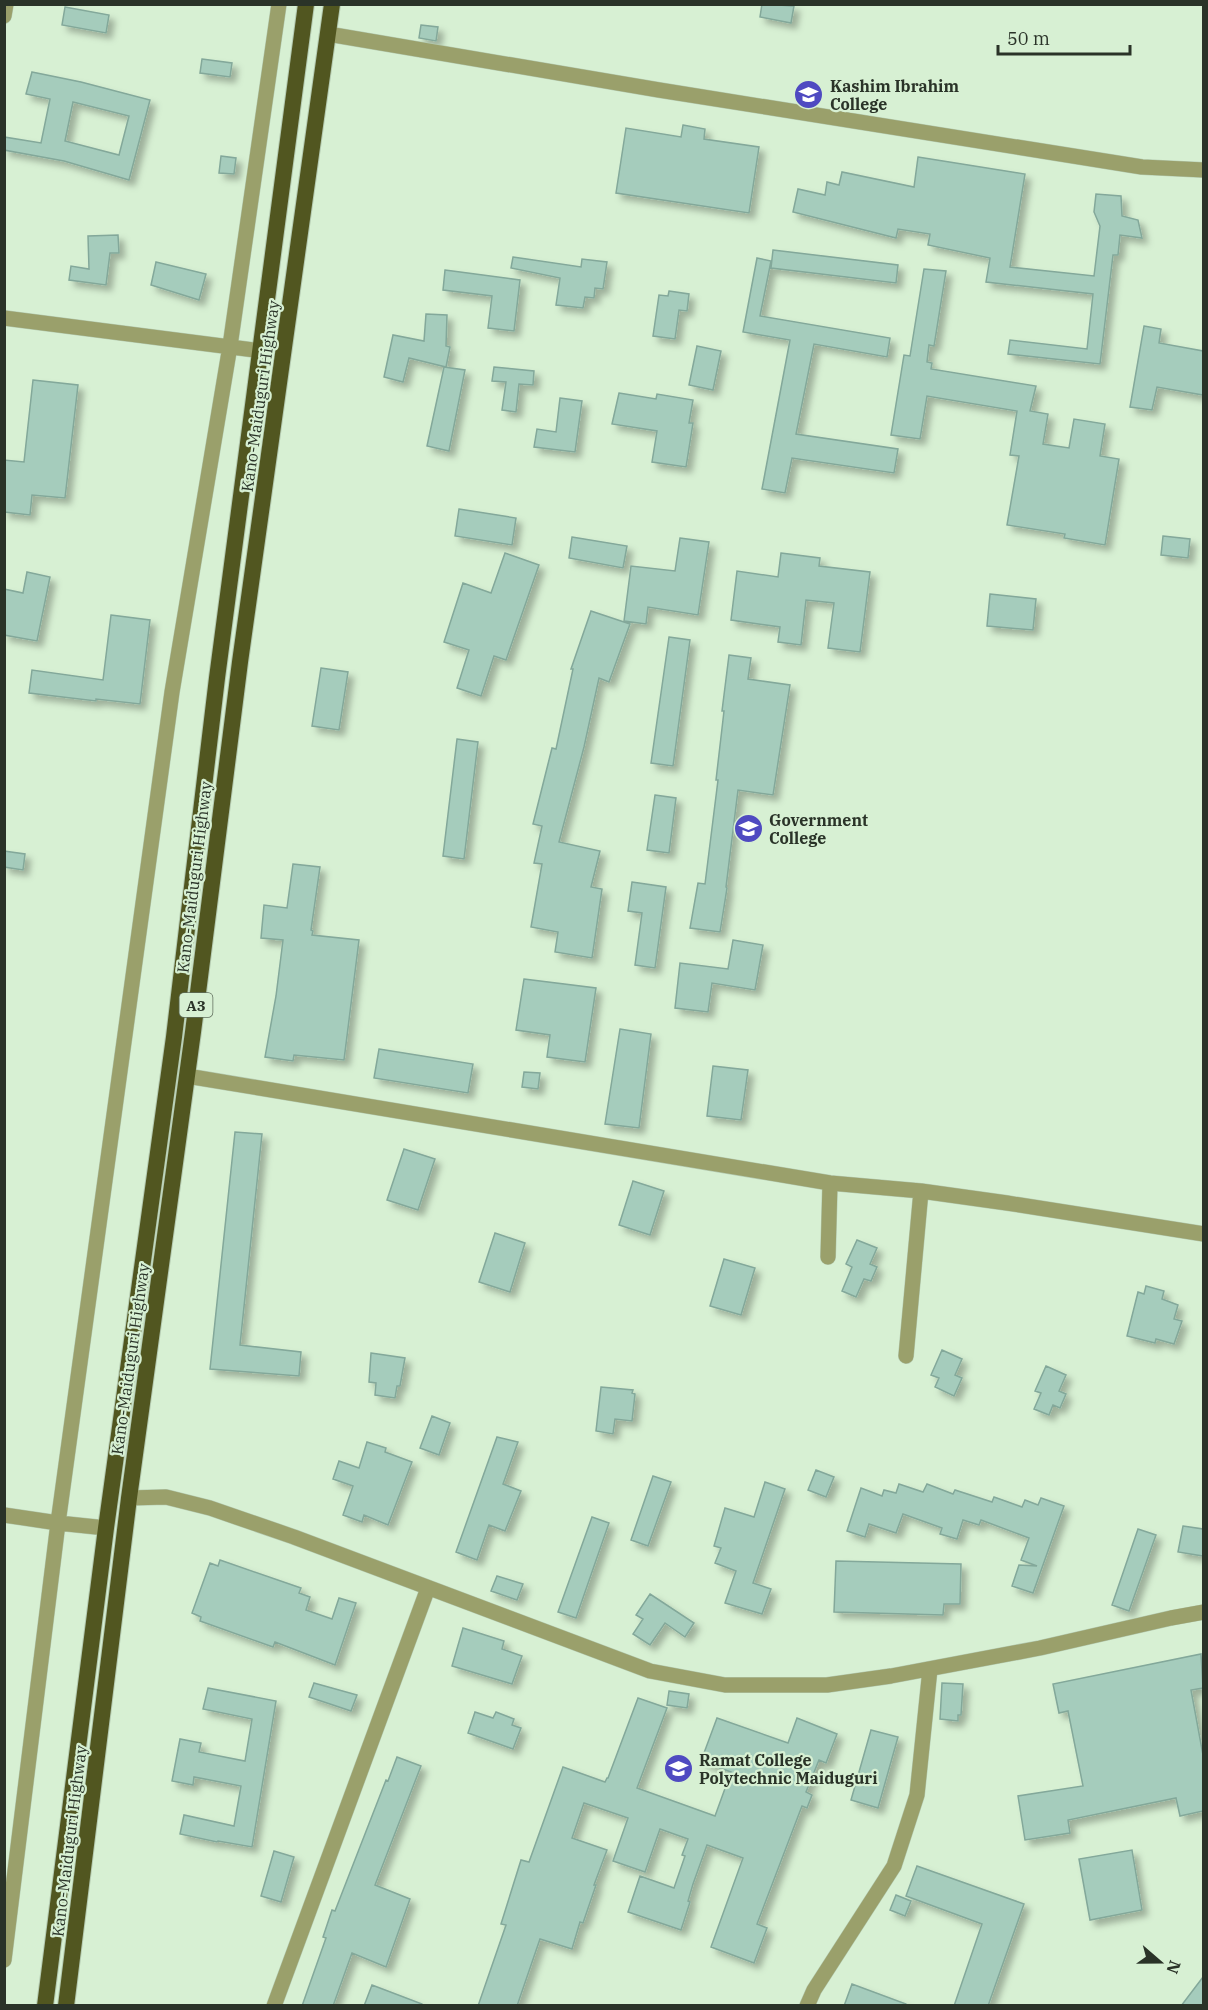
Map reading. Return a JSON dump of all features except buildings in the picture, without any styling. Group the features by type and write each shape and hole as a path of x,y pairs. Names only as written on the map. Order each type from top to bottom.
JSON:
{"highway":[{"name":"Kano-Maiduguri Highway","path":"45,2006 106,1528 174,1037 216,690 306,4"},
{"name":"Kano-Maiduguri Highway","path":"66,2006 129,1498 187,1076 240,662 332,4"}],"street":[{"path":"5,14 6,4"},
{"path":"4,1960 58,1523 172,692 230,346 279,4"},
{"path":"328,34 1142,168 1203,170"},
{"path":"4,318 262,351"},
{"path":"187,1076 830,1183 921,1191 1203,1234"},
{"path":"828,1257 830,1183"},
{"path":"906,1356 921,1191"},
{"path":"129,1498 166,1497 210,1508 294,1537 650,1671 725,1684 827,1685 930,1669 1040,1648 1203,1612"},
{"path":"4,1515 106,1528"},
{"path":"274,2006 428,1588"},
{"path":"807,2006 814,1990 894,1866 917,1795 930,1669"}],"place":[{"name":"Kashim Ibrahim College","path":"809,95"},
{"name":"Government College","path":"748,829"},
{"name":"Ramat College Polytechnic Maiduguri","path":"678,1769"}]}
